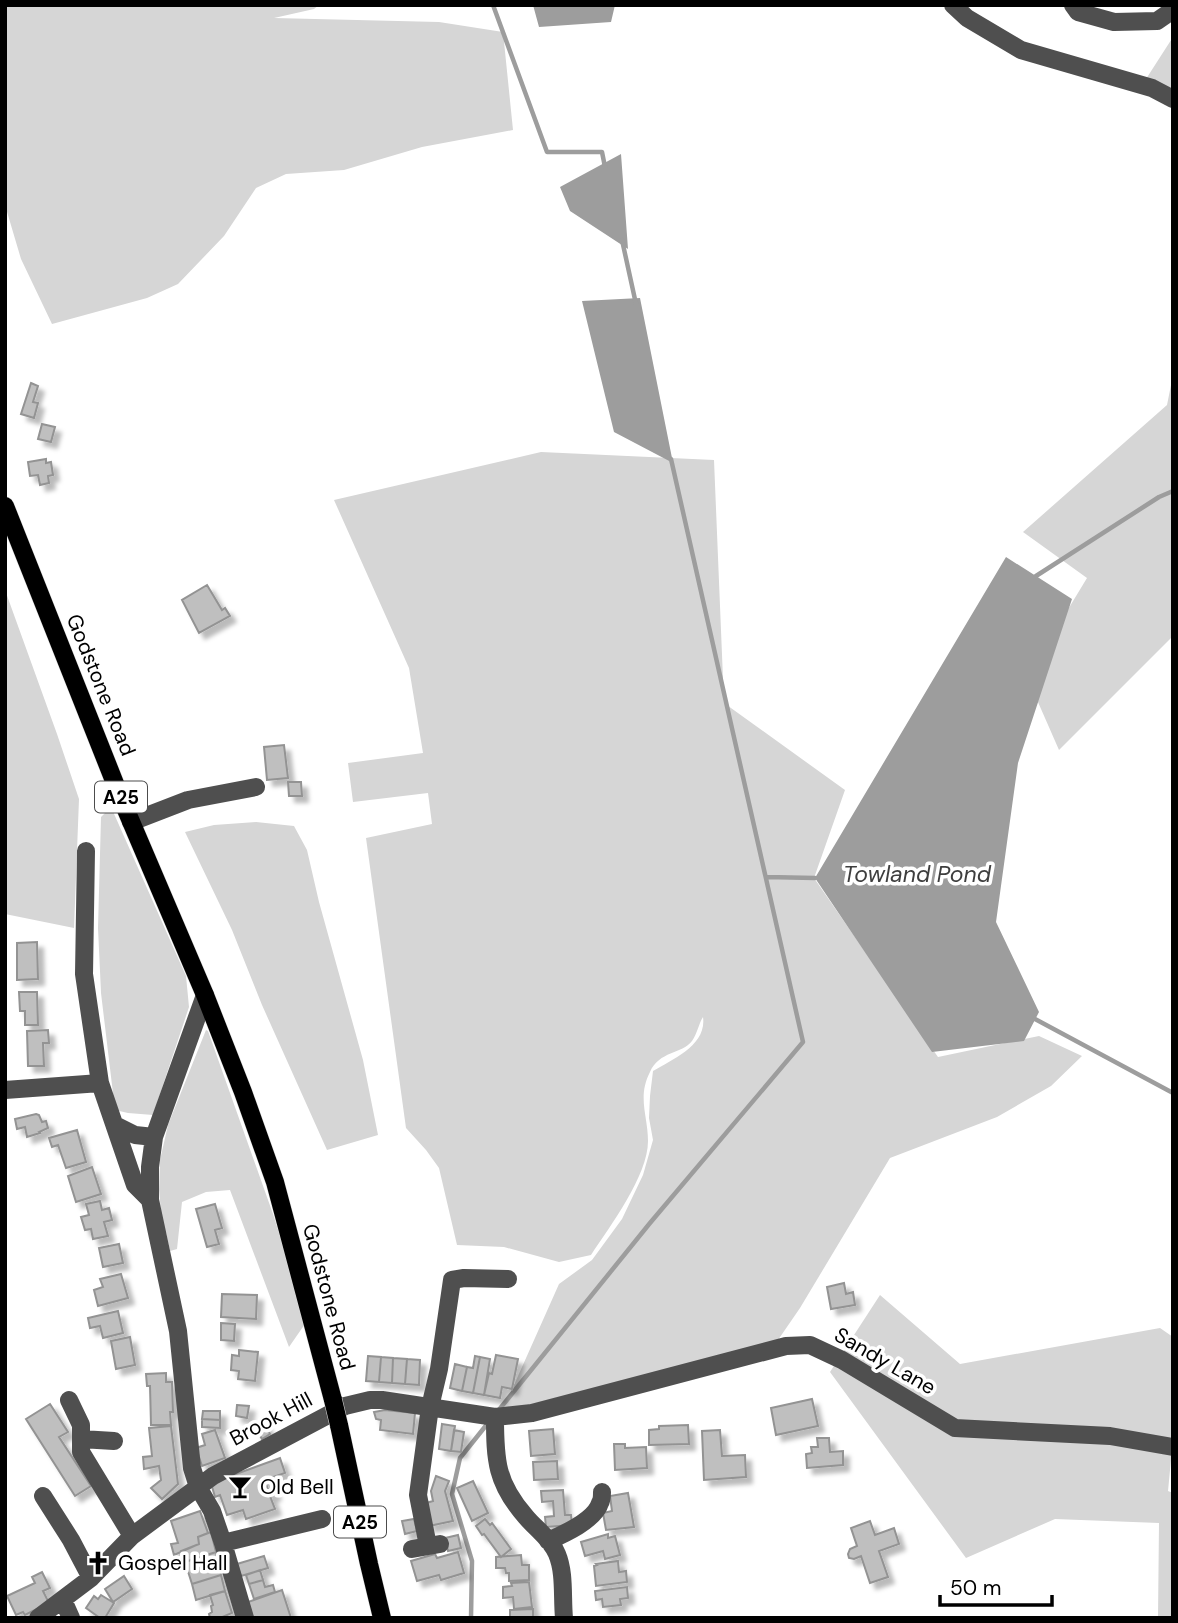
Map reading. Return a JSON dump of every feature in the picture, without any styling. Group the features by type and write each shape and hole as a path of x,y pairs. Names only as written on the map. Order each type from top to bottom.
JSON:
{"main road":[{"name":"Godstone Road","path":"5,506 131,822 205,995 275,1182 333,1400 383,1618"}],"street":[{"path":"953,5 967,18 1021,50 1152,88 1173,99"},
{"path":"1073,5 1078,12 1114,22 1157,21 1173,9"},
{"path":"131,822 188,800 256,787"},
{"path":"86,851 84,974 100,1083 135,1185 150,1200"},
{"path":"205,995 154,1137 150,1200 178,1331 192,1468 198,1487 212,1511 245,1618"},
{"path":"5,1090 100,1083"},
{"path":"115,1125 135,1135 154,1137"},
{"path":"427,1547 418,1495 452,1280 508,1279"},
{"name":"Sandy Lane","path":"489,1416 532,1413 786,1346 810,1345 842,1360 955,1428 1110,1436 1173,1447"},
{"path":"69,1400 81,1425 81,1452 132,1536"},
{"name":"Brook Hill","path":"38,1618 68,1613 90,1578 132,1536 213,1476 345,1406 382,1400 489,1416"},
{"path":"489,1416 499,1475 511,1499 557,1553 562,1572 564,1618"},
{"path":"81,1440 114,1441"},
{"path":"548,1541 565,1534 589,1518 600,1506 602,1492"},
{"path":"43,1496 71,1540 90,1578"},
{"path":"223,1543 321,1519"}],"shaded area":[{"path":"5,5 319,5 314,9 274,18 439,22 503,32 513,130 422,147 344,170 286,174 256,188 224,236 178,284 147,298 52,324 21,259 5,205"},
{"path":"1173,37 1173,90 1146,79"},
{"path":"1173,375 1173,636 1059,750 1027,677 1087,578 1023,532 1167,405"},
{"path":"541,452 714,460 724,703 845,790 814,878 938,1057 1039,1036 1082,1056 1051,1086 997,1117 890,1158 778,1340 502,1412 559,1284 592,1260 622,1219 643,1175 653,1140 649,1118 653,1071 679,1056 694,1043 700,1036 703,1017 692,1041 659,1060 650,1072 644,1090 648,1141 642,1170 627,1200 591,1255 559,1262 504,1247 457,1245 439,1168 406,1128 366,838 432,824 428,793 353,802 348,763 423,753 409,668 334,500"},
{"path":"5,590 79,799 74,928 5,914"},
{"path":"111,807 186,976 189,1007 153,1115 115,1110 101,993 98,928 101,817"},
{"path":"256,822 294,826 307,850 363,1060 378,1135 327,1150 262,1005 232,930 185,832 214,825"},
{"path":"206,1030 273,1214 307,1321 289,1347 230,1190 206,1192 182,1202 177,1249 170,1251 166,1232 163,1233 159,1190 160,1160 168,1125"},
{"path":"880,1295 960,1364 1160,1328 1173,1337 1173,1439 1168,1491 1173,1493 1173,1618 1158,1618 1159,1523 1055,1519 966,1558 830,1372"}],"water":[{"path":"533,5 615,5 611,22 539,27"},
{"path":"621,154 628,249 570,211 560,187"},
{"path":"640,298 673,463 614,432 582,301"},
{"name":"Towland Pond","path":"1006,557 1072,599 1018,763 996,922 1039,1012 1024,1041 932,1052 815,878"}],"building":[{"path":"31,383 38,386 33,402 38,403 34,418 21,414"},
{"path":"42,424 55,427 51,442 38,439"},
{"path":"46,459 46,463 51,462 53,475 48,476 49,483 40,485 38,475 30,476 28,462"},
{"path":"207,585 222,610 225,608 230,616 199,633 182,600"},
{"path":"284,745 288,778 267,780 264,747"},
{"path":"288,782 301,782 302,796 289,796"},
{"path":"37,942 38,979 17,980 17,943"},
{"path":"19,992 37,992 38,1025 25,1025 25,1011 20,1011"},
{"path":"48,1030 49,1043 43,1043 44,1066 28,1066 27,1031"},
{"path":"36,1114 42,1122 46,1121 48,1128 27,1137 25,1127 17,1129 15,1119"},
{"path":"77,1130 86,1162 66,1168 58,1145 52,1147 49,1138"},
{"path":"92,1167 101,1194 76,1202 68,1176"},
{"path":"100,1201 102,1210 109,1208 112,1220 104,1222 108,1236 93,1239 91,1229 85,1230 81,1217 89,1215 86,1204"},
{"path":"215,1204 222,1228 215,1230 219,1244 207,1247 196,1209"},
{"path":"119,1244 123,1263 103,1267 99,1248"},
{"path":"121,1274 128,1298 98,1306 94,1290 103,1287 100,1279"},
{"path":"844,1283 846,1294 853,1292 855,1305 831,1309 827,1287"},
{"path":"222,1294 257,1295 256,1319 221,1317"},
{"path":"118,1311 123,1333 103,1338 100,1326 90,1328 88,1318"},
{"path":"221,1323 235,1324 234,1341 221,1340"},
{"path":"130,1337 135,1365 116,1369 111,1341"},
{"path":"239,1350 258,1352 255,1381 238,1379 239,1371 231,1370 232,1355 239,1356"},
{"path":"496,1355 518,1359 512,1389 502,1387 500,1398 484,1395"},
{"path":"368,1356 381,1357 379,1382 366,1381"},
{"path":"475,1356 480,1357 473,1393 462,1391 467,1367 473,1368"},
{"path":"381,1357 393,1358 392,1383 379,1382"},
{"path":"480,1357 490,1359 484,1395 473,1393"},
{"path":"393,1358 407,1359 405,1384 392,1383"},
{"path":"407,1359 420,1360 419,1385 405,1384"},
{"path":"455,1364 467,1367 462,1391 450,1388"},
{"path":"166,1373 166,1382 172,1382 171,1425 151,1425 150,1386 147,1386 146,1374"},
{"path":"812,1399 818,1426 776,1435 771,1408"},
{"path":"50,1404 68,1432 59,1437 91,1486 75,1496 26,1419"},
{"path":"237,1405 249,1406 247,1418 236,1416"},
{"path":"385,1410 415,1413 413,1434 380,1430 381,1420 376,1419 374,1412"},
{"path":"203,1411 220,1411 220,1420 202,1419"},
{"path":"202,1419 220,1420 220,1428 202,1427"},
{"path":"263,1421 270,1434 262,1439 254,1426"},
{"path":"442,1424 455,1426 451,1451 439,1449"},
{"path":"688,1425 689,1444 649,1445 649,1430 659,1429 659,1426"},
{"path":"171,1426 178,1484 162,1499 151,1488 161,1480 159,1466 144,1469 143,1457 152,1456 149,1428"},
{"path":"553,1429 555,1454 531,1456 529,1431"},
{"path":"215,1430 225,1458 202,1466 196,1448 205,1445 202,1434"},
{"path":"454,1430 464,1432 461,1452 451,1451"},
{"path":"720,1430 722,1456 745,1455 746,1477 704,1480 702,1431"},
{"path":"817,1438 829,1438 830,1452 843,1451 843,1465 807,1468 806,1454 812,1453 811,1447 818,1447"},
{"path":"614,1444 625,1444 625,1448 646,1447 647,1468 615,1470"},
{"name":"Old Bell","path":"280,1458 285,1473 265,1480 268,1490 273,1489 275,1494 270,1496 275,1509 246,1519 243,1510 227,1515 220,1495 215,1497 211,1483"},
{"path":"557,1461 558,1479 534,1480 533,1462"},
{"path":"436,1476 449,1481 445,1491 453,1521 429,1526 423,1504 433,1501 431,1491"},
{"path":"473,1481 488,1513 472,1521 457,1488"},
{"path":"563,1490 565,1515 571,1515 572,1525 546,1527 545,1517 554,1516 553,1501 542,1502 541,1491"},
{"path":"628,1493 634,1527 606,1530 603,1513 612,1511 610,1496"},
{"path":"200,1511 208,1533 198,1537 199,1544 174,1555 171,1544 178,1543 171,1521"},
{"path":"414,1519 417,1531 405,1534 402,1521"},
{"path":"485,1519 490,1525 492,1523 511,1549 501,1557 476,1526"},
{"path":"870,1521 875,1535 894,1528 899,1544 879,1551 888,1577 870,1583 861,1556 854,1559 849,1558 848,1554 850,1549 857,1546 851,1528"},
{"path":"211,1532 216,1552 185,1562 181,1551 199,1544 198,1537"},
{"path":"608,1534 608,1538 615,1536 620,1555 605,1559 603,1551 585,1556 581,1542"},
{"path":"458,1535 461,1548 448,1551 445,1538"},
{"path":"216,1552 221,1575 192,1584 185,1562"},
{"path":"458,1552 464,1573 441,1580 439,1575 417,1581 411,1561 435,1554 437,1558"},
{"path":"521,1555 522,1565 529,1565 529,1580 509,1581 509,1573 506,1573 505,1568 496,1568 496,1557"},
{"path":"264,1556 268,1568 241,1576 237,1564"},
{"path":"618,1561 619,1572 626,1571 627,1582 596,1586 594,1566"},
{"path":"260,1570 263,1580 249,1584 246,1575"},
{"path":"42,1572 50,1588 43,1591 49,1603 25,1615 23,1612 16,1615 7,1596 35,1583 32,1577"},
{"path":"221,1575 225,1591 196,1600 192,1584"},
{"path":"124,1576 132,1589 113,1602 105,1589"},
{"path":"263,1580 265,1587 273,1585 275,1592 254,1599 249,1584"},
{"path":"529,1582 532,1607 514,1609 513,1597 503,1598 503,1587 512,1586 511,1583"},
{"path":"627,1587 628,1598 620,1599 621,1605 603,1607 602,1599 596,1600 595,1591"},
{"path":"282,1590 291,1618 253,1618 248,1602"},
{"path":"225,1591 232,1613 220,1618 210,1618 213,1605 210,1595"},
{"path":"101,1595 114,1603 105,1618 100,1618 86,1608 94,1596 98,1599"},
{"path":"533,1609 533,1618 507,1618 510,1617 510,1610"}],"waterway":[{"path":"493,5 547,152 602,152 605,167"},
{"path":"622,240 636,304"},
{"path":"498,1411 650,1223 803,1042 671,459"},
{"path":"1036,576 1159,497 1173,491"},
{"path":"766,877 815,878"},
{"path":"1035,1019 1173,1093"},
{"path":"471,1618 472,1561 452,1494 460,1458 488,1423"}],"place":[{"name":"Old Bell","path":"240,1487"},
{"name":"Gospel Hall","path":"98,1563"}]}
